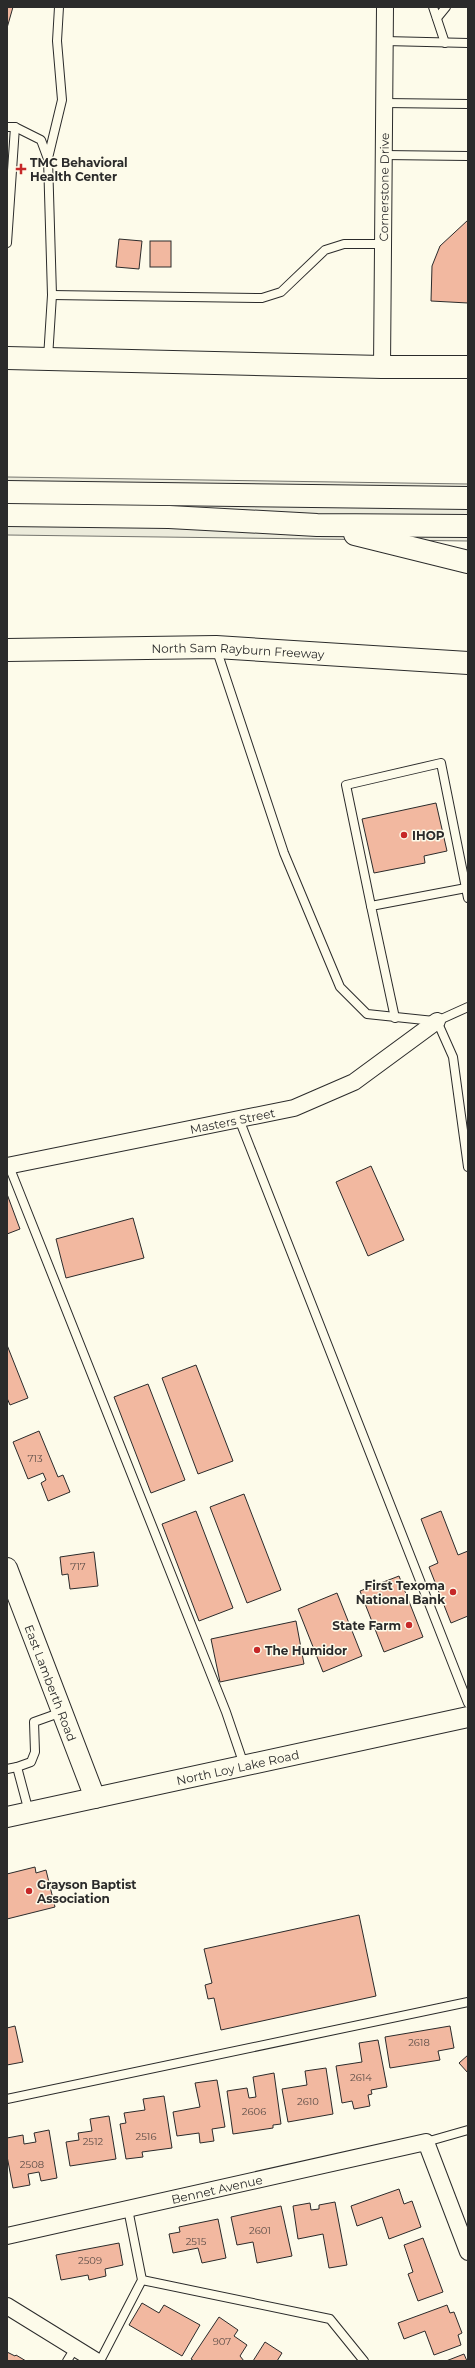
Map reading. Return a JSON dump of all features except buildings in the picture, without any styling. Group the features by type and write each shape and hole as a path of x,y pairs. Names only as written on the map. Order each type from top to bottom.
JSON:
{"main road":[{"path":"7,358 382,367 468,366"},
{"path":"7,492 468,498"},
{"path":"7,515 169,517 317,525 468,526"},
{"path":"317,525 468,562"},
{"name":"North Sam Rayburn Freeway","path":"7,650 216,647 468,663"}],"street":[{"name":"Cornerstone Drive","path":"382,367 385,7"},
{"name":"Masters Street","path":"8,1166 294,1108 354,1082 437,1021"},
{"name":"East Lamberth Road","path":"7,1568 96,1798"},
{"name":"North Loy Lake Road","path":"7,1817 468,1717"},
{"name":"Bennet Avenue","path":"7,2236 426,2142"},
{"path":"426,2142 468,2252"},
{"path":"7,2306 71,2354 96,2361"}],"lane":[{"path":"48,359 52,295 48,159 62,100 57,41 59,7"},
{"path":"433,7 445,43"},
{"path":"437,18 446,7"},
{"path":"385,42 468,43"},
{"path":"385,103 468,104"},
{"path":"7,243 11,127 41,140 48,159"},
{"path":"384,155 468,156"},
{"path":"52,295 262,298 282,292 325,250 344,244 383,244"},
{"path":"216,647 284,853 340,987 367,1014 437,1021 468,1007"},
{"path":"395,1018 346,786 441,763 468,898"},
{"path":"371,906 466,888"},
{"path":"437,1021 454,1057 468,1167"},
{"path":"239,1119 468,1703"},
{"path":"8,1166 226,1712 244,1765"},
{"path":"7,1769 31,1762 36,1752 34,1722 62,1712"},
{"path":"17,1767 29,1812"},
{"path":"7,2099 468,2002"},
{"path":"426,2142 468,2130"},
{"path":"100,2361 142,2280 128,2209"},
{"path":"142,2280 330,2318 364,2361"}],"shaded area":[{"path":"7,477 468,484 468,541 7,535"}],"place":[{"name":"TMC Behavioral Health Center","path":"21,169"},
{"name":"IHOP","path":"404,835"},
{"name":"First Texoma National Bank","path":"453,1592"},
{"name":"State Farm","path":"409,1625"},
{"name":"The Humidor","path":"257,1650"},
{"name":"Grayson Baptist Association","path":"29,1891"}]}
